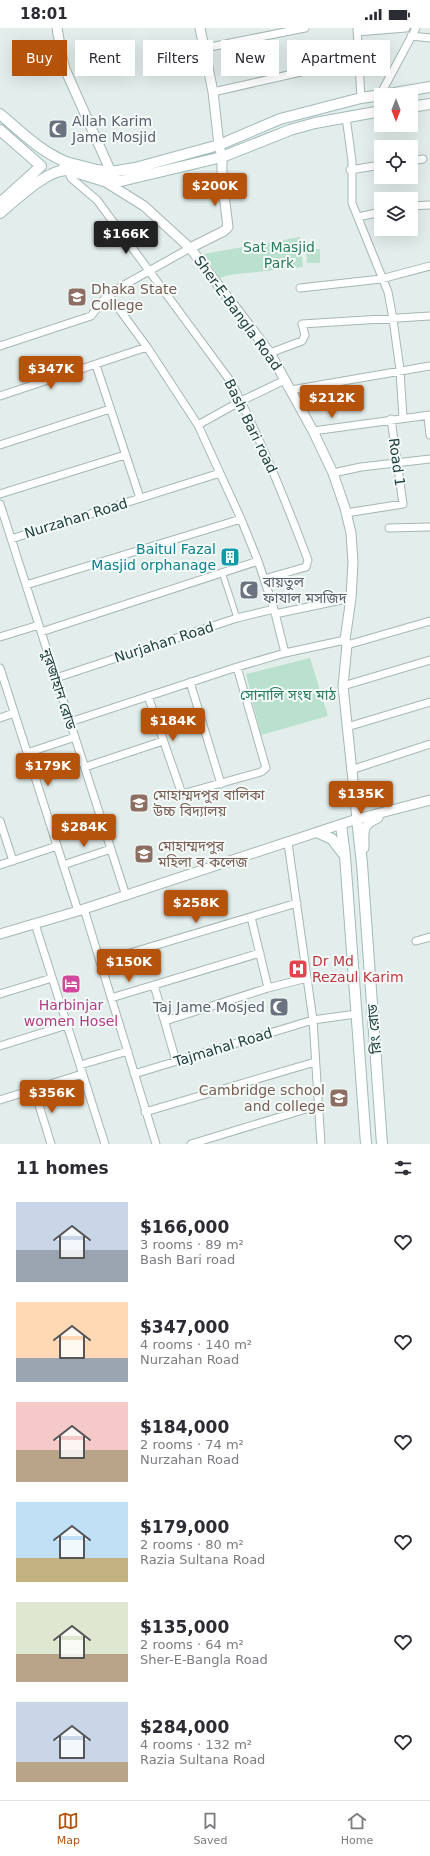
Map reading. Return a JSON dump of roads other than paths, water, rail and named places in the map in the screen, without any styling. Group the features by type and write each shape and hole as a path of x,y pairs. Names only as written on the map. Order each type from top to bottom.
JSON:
{"main road":[{"path":"418,88 430,86"},
{"path":"0,213 51,174 65,167 111,172 135,168 219,145 280,119 374,96"},
{"path":"358,99 359,115"},
{"path":"418,106 430,104"},
{"path":"0,114 65,167 104,181 121,181 222,157 290,130 346,117 374,113"},
{"path":"0,130 40,167 51,174"},
{"path":"0,203 52,156"},
{"name":"রিং রোড","path":"357,819 378,1076 382,1144"},
{"name":"রিং রোড","path":"341,825 345,856 366,1144"},
{"path":"319,833 332,839 345,856"},
{"path":"352,951 368,950"},
{"path":"360,1077 378,1076"}],"street":[{"path":"58,28 65,68 111,172"},
{"path":"200,28 203,40"},
{"path":"213,46 305,28"},
{"path":"358,40 357,30 406,28"},
{"path":"385,88 416,28"},
{"path":"412,36 430,38"},
{"path":"213,92 287,75"},
{"path":"0,346 91,316 108,294 190,248 224,231 228,227 222,179 222,157 219,145 210,76"},
{"path":"358,99 359,76"},
{"name":"Road 1","path":"346,117 352,161 350,170 352,203 381,279 388,292 394,319 400,370 403,418"},
{"path":"418,160 423,159"},
{"path":"350,170 374,166"},
{"name":"Bash Bari road","path":"65,167 71,178 97,200 231,382 241,401 277,480 308,560 306,567 264,579"},
{"name":"Sher-E-Bangla Road","path":"104,181 144,206 190,248 270,353 313,431 332,473 346,513 352,544 351,598 343,686 357,819"},
{"path":"418,206 430,205"},
{"path":"358,217 374,214"},
{"path":"300,288 381,279 430,266"},
{"path":"108,294 147,347 198,425 241,519 258,561 274,611 285,653"},
{"path":"270,353 302,341 305,335 302,324 430,316"},
{"path":"0,396 147,347"},
{"name":"Nurzahan Road","path":"96,365 140,498"},
{"path":"291,390 430,366"},
{"path":"198,425 241,401 285,380"},
{"path":"0,445 110,409"},
{"path":"313,431 403,418 429,416 430,435"},
{"name":"Road 1","path":"346,513 403,504 391,420"},
{"path":"0,494 125,455"},
{"path":"332,473 361,467 430,459"},
{"name":"Nurzahan Road","path":"11,539 220,473"},
{"name":"নুরজাহান রোড","path":"0,504 1,512 126,896"},
{"path":"26,585 241,519"},
{"path":"389,528 430,527"},
{"path":"0,637 40,628 258,561"},
{"path":"222,572 237,618"},
{"name":"Nurjahan Road","path":"56,678 237,618 351,598"},
{"path":"70,722 190,682 285,653 346,642 430,621"},
{"path":"343,686 430,660"},
{"path":"148,696 182,794 261,772 266,768 237,667"},
{"path":"0,668 63,865 100,962 156,1144"},
{"path":"190,682 221,784"},
{"path":"347,727 430,702"},
{"path":"0,718 14,713"},
{"path":"27,753 75,737"},
{"path":"85,767 163,741"},
{"path":"351,770 430,744"},
{"path":"0,934 126,896 319,833 357,819 430,800"},
{"path":"361,858 364,850 366,825 369,821 403,807"},
{"path":"0,821 13,861"},
{"path":"288,843 313,1020 321,1144"},
{"path":"0,865 57,846"},
{"path":"63,865 111,849"},
{"path":"100,962 297,903"},
{"path":"251,917 268,988"},
{"path":"36,924 105,1144"},
{"path":"416,940 430,937"},
{"path":"111,998 260,953"},
{"path":"0,994 52,978"},
{"path":"165,1021 268,988 307,978"},
{"path":"154,985 176,1061"},
{"name":"Tajmahal Road","path":"134,1074 313,1020 356,1014"},
{"path":"0,1046 67,1025"},
{"path":"80,1066 128,1051"},
{"path":"145,1112 315,1062"},
{"path":"0,1100 82,1074"},
{"path":"34,1089 51,1144"},
{"path":"191,1144 319,1106"}],"place":[{"name":"Allah Karim Jame Mosjid","path":"58,129"},
{"name":"Dhaka State College","path":"77,297"},
{"name":"Baitul Fazal Masjid orphanage","path":"230,557"},
{"name":"বায়তুল ফাযাল মসজিদ","path":"249,590"},
{"name":"মোহাম্মদপুর বালিকা উচ্চ বিদ্যালয়","path":"139,803"},
{"name":"মোহাম্মদপুর মহিলা ব কলেজ","path":"144,854"},
{"name":"Dr Md Rezaul Karim","path":"298,969"},
{"name":"Harbinjar women Hosel","path":"71,984"},
{"name":"Taj Jame Mosjed","path":"279,1007"},
{"name":"Cambridge school and college","path":"339,1098"}],"park label":[{"name":"Sat Masjid Park","path":"279,256"},
{"name":"সোনালি সংঘ মাঠ","path":"288,695"}]}
